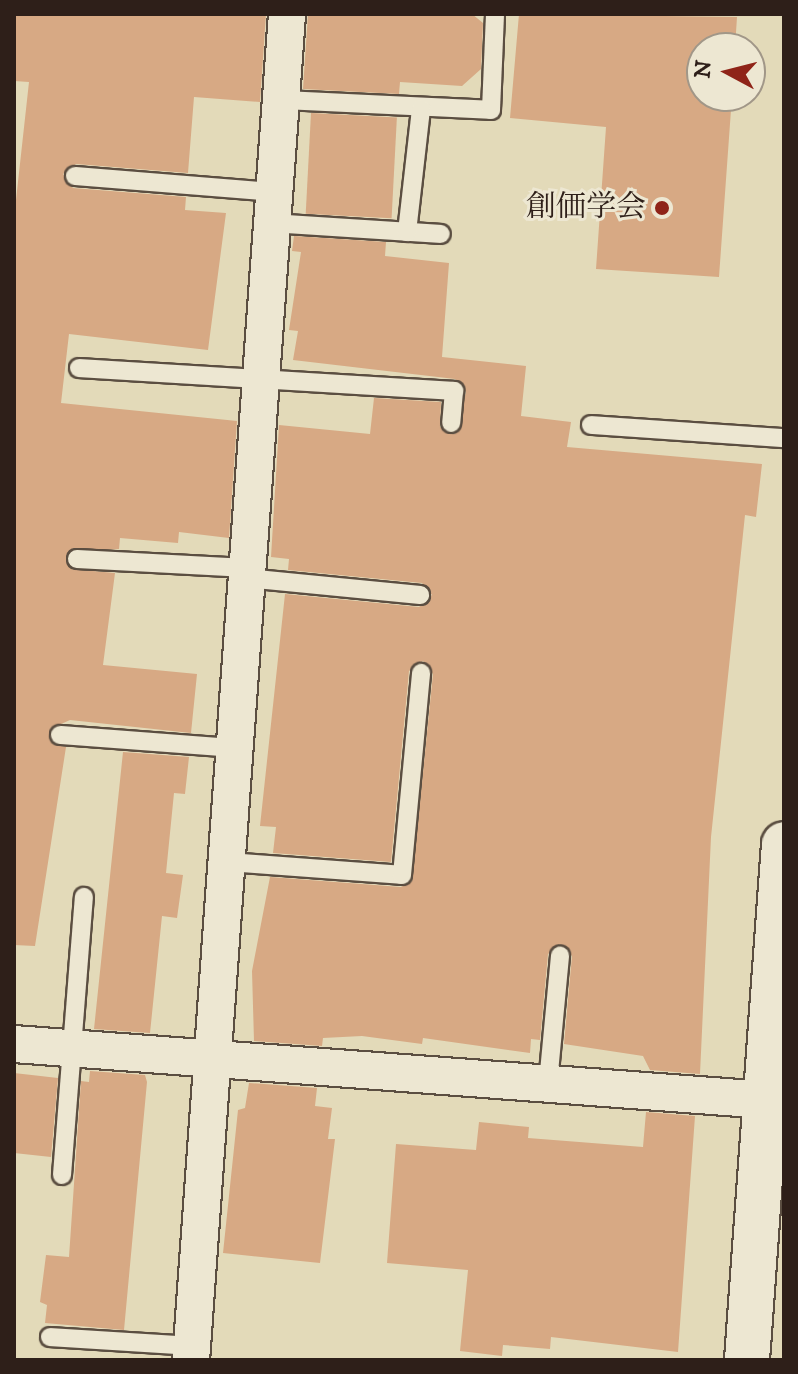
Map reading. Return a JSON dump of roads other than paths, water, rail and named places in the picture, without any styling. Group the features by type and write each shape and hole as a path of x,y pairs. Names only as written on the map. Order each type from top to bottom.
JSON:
{"street":[{"path":"191,1353 287,14"},
{"path":"747,1360 784,844"},
{"path":"14,1044 766,1100"}],"lane":[{"path":"282,100 491,110 495,14"},
{"path":"407,232 421,109"},
{"path":"75,176 407,232 441,234"},
{"path":"79,368 454,391 451,423"},
{"path":"591,425 784,438"},
{"path":"77,559 246,573 420,595"},
{"path":"227,862 402,875 421,673"},
{"path":"60,735 233,748"},
{"path":"62,1175 84,897"},
{"path":"548,1083 560,956"},
{"path":"50,1337 191,1353"}],"place":[{"name":"創価学会","path":"662,208"}]}
